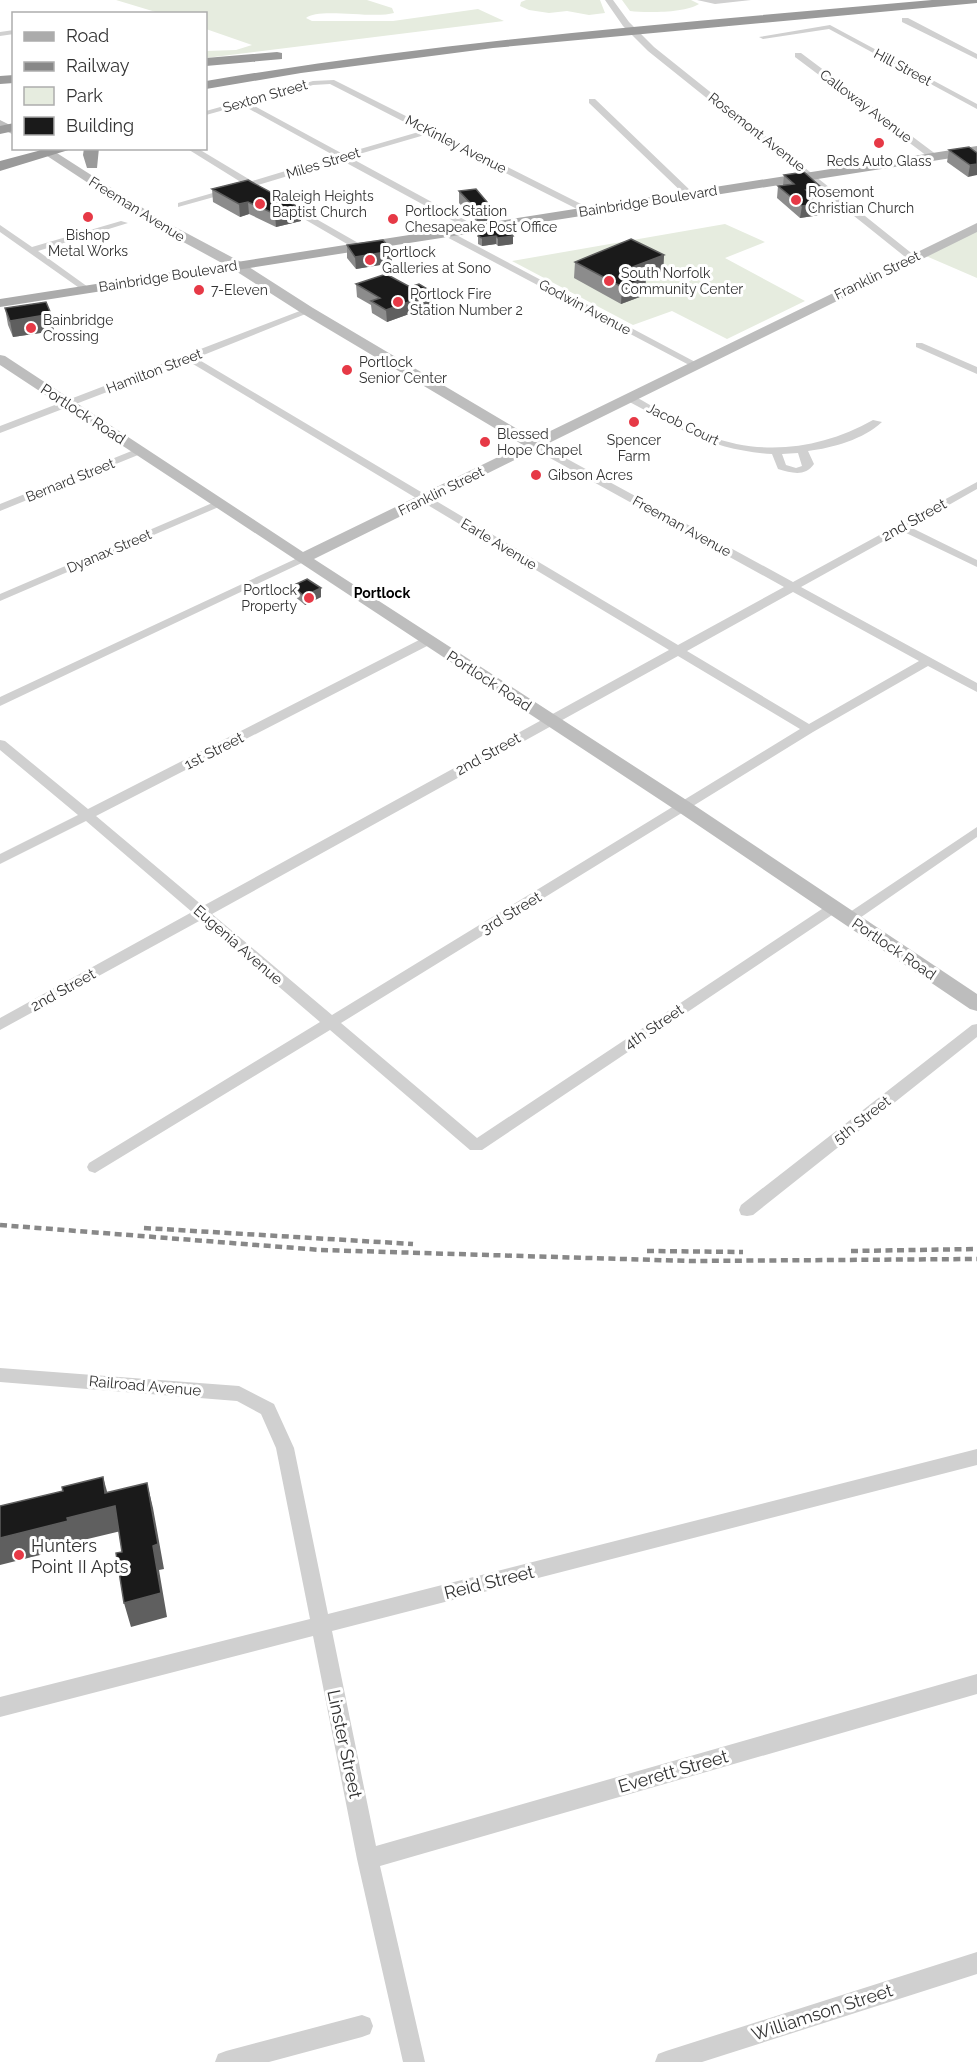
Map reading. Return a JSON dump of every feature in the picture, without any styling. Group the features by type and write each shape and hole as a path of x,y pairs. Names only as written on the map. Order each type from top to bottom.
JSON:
{"highway":[{"path":"207,62 303,54 472,33 858,0"},
{"path":"207,85 345,61 567,35 975,0"},
{"path":"207,71 303,54"},
{"path":"207,101 275,77 345,61"},
{"path":"92,150 97,168"},
{"path":"0,166 45,152"}],"main road":[{"name":"Freeman Avenue","path":"68,150 97,168"},
{"name":"Bainbridge Boulevard","path":"0,303 977,150"},
{"name":"Freeman Avenue","path":"45,152 534,445"},
{"name":"Freeman Avenue","path":"166,212 222,248 236,265"},
{"name":"Franklin Street","path":"304,558 694,364 977,227"},
{"path":"186,273 204,262 207,257 204,249"},
{"name":"Portlock Road","path":"0,360 684,807 977,1004"}],"street":[{"path":"703,1 747,0"},
{"name":"Rosemont Avenue","path":"611,4 626,24 651,49 912,258"},
{"path":"905,20 977,57"},
{"name":"Hill Street","path":"763,37 830,27 977,107"},
{"name":"Calloway Avenue","path":"798,56 934,157"},
{"name":"Sexton Street","path":"207,113 325,81"},
{"name":"McKinley Avenue","path":"325,81 586,210"},
{"path":"592,101 690,195"},
{"path":"243,103 473,228"},
{"name":"Miles Street","path":"181,205 429,131"},
{"path":"193,150 357,246"},
{"path":"32,250 124,223"},
{"path":"0,228 85,289"},
{"name":"Godwin Avenue","path":"444,232 694,364"},
{"name":"Hamilton Street","path":"0,430 308,311"},
{"path":"919,345 977,371"},
{"name":"Earle Avenue","path":"190,358 808,729"},
{"name":"Jacob Court","path":"628,397 719,442 756,451 776,452 802,449 851,436 877,422"},
{"name":"Freeman Avenue","path":"534,445 977,688"},
{"path":"776,452 782,467 796,471 806,468 809,464 802,449"},
{"name":"Bernard Street","path":"0,508 139,451"},
{"name":"2nd Street","path":"0,1025 977,485"},
{"name":"Dyanax Street","path":"0,598 218,504"},
{"path":"902,527 977,564"},
{"name":"Franklin Street","path":"0,702 304,558"},
{"name":"1st Street","path":"0,860 427,641"},
{"name":"3rd Street","path":"95,1167 808,729 929,661"},
{"name":"Eugenia Avenue","path":"0,744 476,1146"},
{"path":"849,919 977,831"},
{"name":"4th Street","path":"476,1146 833,908"},
{"name":"5th Street","path":"747,1210 977,1029"},
{"name":"Railroad Avenue","path":"0,1375 239,1394 268,1409 276,1427"},
{"name":"Linster Street","path":"276,1427 285,1448 368,1858 414,2062"},
{"name":"Reid Street","path":"0,1707 977,1457"},
{"name":"Everett Street","path":"368,1858 977,1684"},
{"name":"Williamson Street","path":"666,2062 977,1963"},
{"path":"226,2062 362,2026"}],"green space":[{"path":"116,0 367,0 392,8 394,13 373,15 322,13 306,18 312,21 393,21 478,9 504,21 207,58 207,51 236,50 252,45 207,29 207,12 156,12"},
{"path":"526,0 600,0 605,13 589,15 567,11 549,13 529,10 520,6 521,2"},
{"path":"622,0 691,0 699,4 675,11 637,12 630,11"},
{"path":"725,224 765,242 725,258 805,301 727,339 672,311 633,325 512,261"},
{"path":"977,231 977,278 926,256"}],"building":[{"path":"969,147 977,153 977,164 970,165 949,150"},
{"path":"804,172 822,188 806,190 822,203 802,206 778,186 794,184 784,175"},
{"path":"248,180 300,208 275,214 248,202 239,204 212,189"},
{"path":"476,189 492,208 477,210 459,191"},
{"path":"502,223 513,236 482,238 478,236 487,225"},
{"path":"631,239 664,255 627,269 646,278 622,287 575,262"},
{"path":"383,240 392,251 355,257 347,245"},
{"path":"386,274 410,287 419,284 434,293 386,310 371,301 380,298 356,284"},
{"path":"46,302 51,314 10,321 5,308"},
{"path":"307,579 321,588 304,596 292,586"},
{"path":"103,1477 105,1493 147,1483 158,1544 153,1546 161,1593 124,1603 116,1553 122,1552 115,1506 67,1518 68,1521 0,1538 0,1506 63,1491 62,1487"}],"railway":[{"path":"0,1225 321,1250 690,1261 977,1259"},
{"path":"144,1228 413,1244"},
{"path":"851,1251 977,1249"},
{"path":"647,1251 743,1252"}],"place":[{"name":"Reds Auto Glass","path":"879,143"},
{"name":"Rosemont Christian Church","path":"796,200"},
{"name":"Raleigh Heights Baptist Church","path":"260,204"},
{"name":"Bishop Metal Works","path":"88,217"},
{"name":"Portlock Station Chesapeake Post Office","path":"393,219"},
{"name":"Portlock Galleries at Sono","path":"370,260"},
{"name":"South Norfolk Community Center","path":"609,281"},
{"name":"7-Eleven","path":"199,290"},
{"name":"Portlock Fire Station Number 2","path":"398,302"},
{"name":"Bainbridge Crossing","path":"31,328"},
{"name":"Portlock Senior Center","path":"347,370"},
{"name":"Spencer Farm","path":"634,422"},
{"name":"Blessed Hope Chapel","path":"485,442"},
{"name":"Gibson Acres","path":"536,475"},
{"name":"Portlock Property","path":"309,598"},
{"name":"Hunters Point II Apts","path":"19,1555"}],"district":[{"name":"Portlock","path":"382,593"}]}
